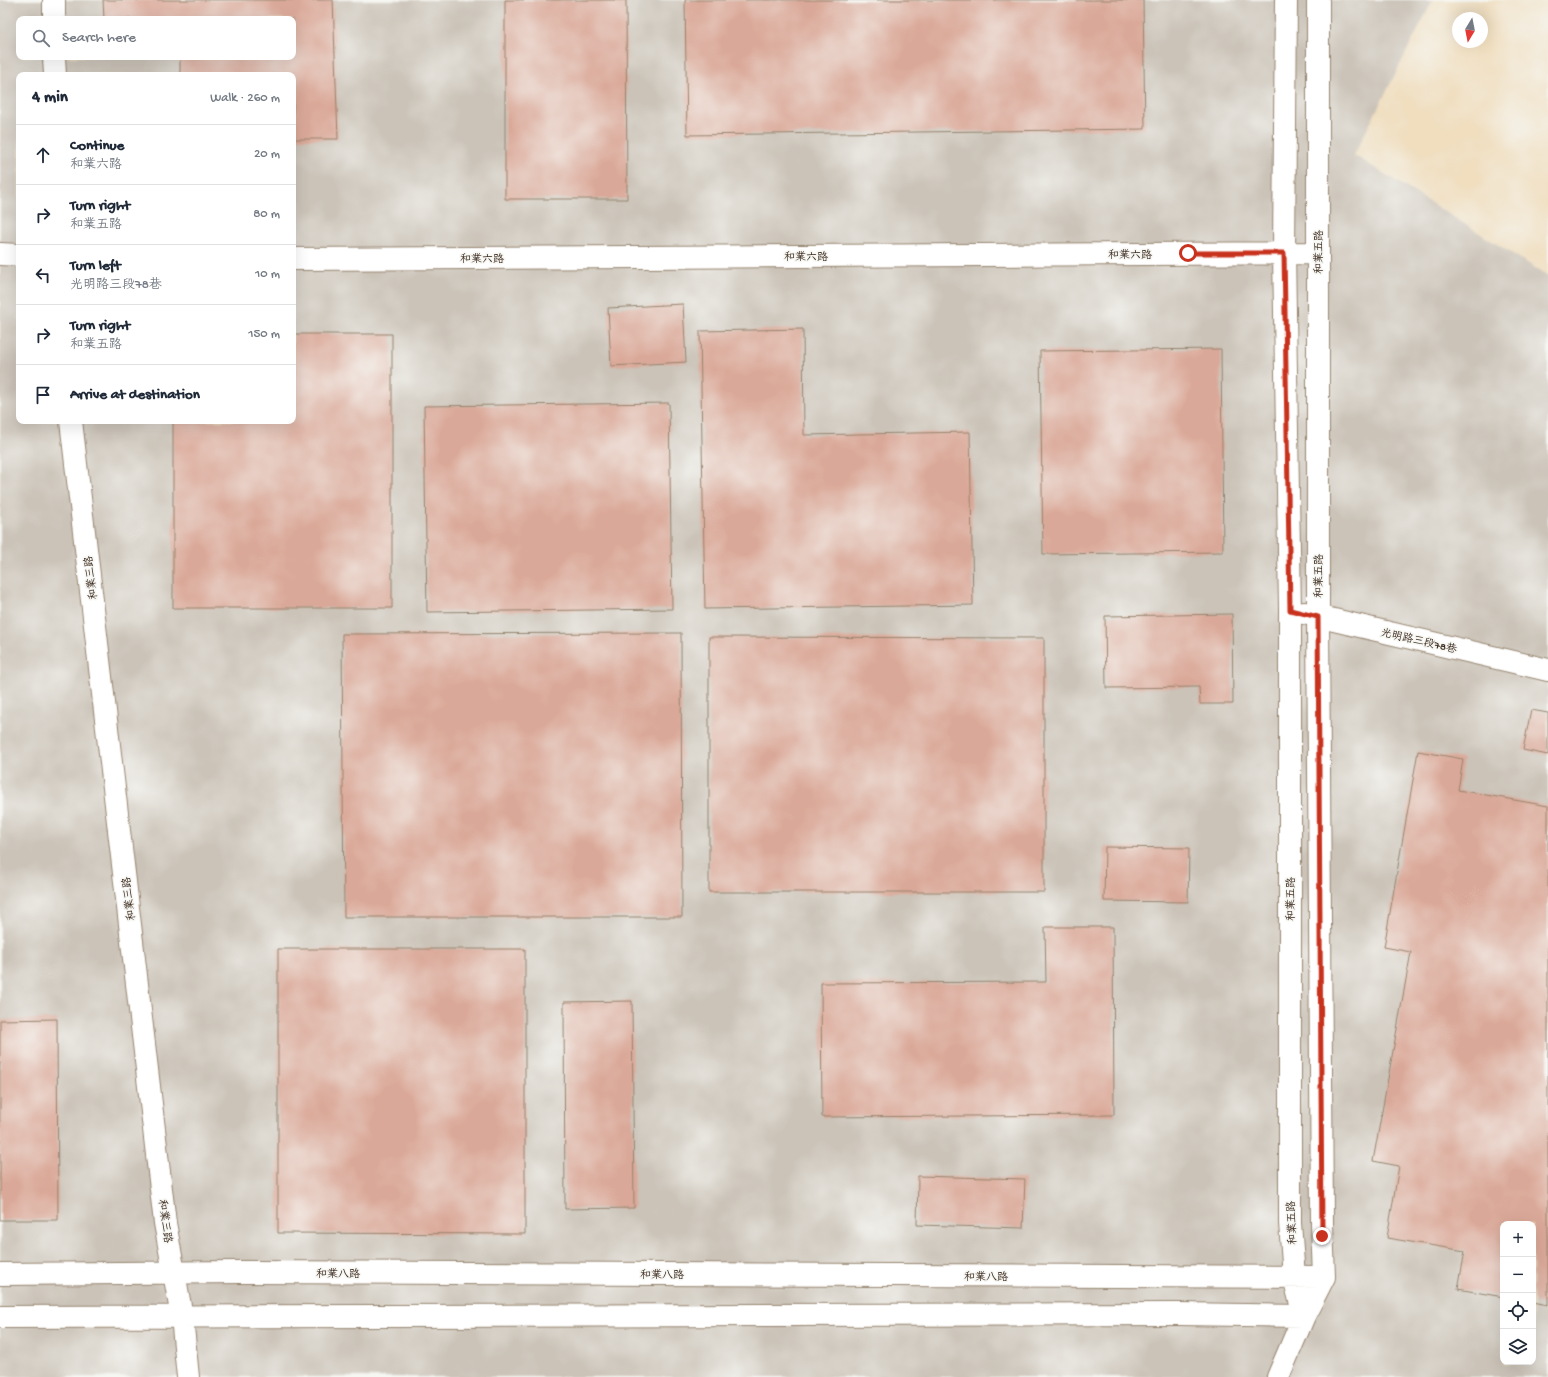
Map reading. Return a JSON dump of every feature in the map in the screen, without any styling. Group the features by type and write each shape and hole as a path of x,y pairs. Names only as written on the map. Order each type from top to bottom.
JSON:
{"street":[{"path":"54,0 54,16"},
{"name":"和業五路","path":"1286,0 1284,253 1290,610 1290,1223 1294,1277 1304,1316"},
{"name":"和業五路","path":"1278,1377 1304,1316 1324,1277 1322,1215 1318,617 1318,0"},
{"path":"54,60 55,72"},
{"name":"和業六路","path":"296,259 1318,253"},
{"path":"0,254 16,255"},
{"name":"和業三路","path":"71,424 165,1222 182,1317 188,1377"},
{"name":"光明路三段78巷","path":"1290,610 1548,670"},
{"name":"和業八路","path":"0,1274 174,1272 1324,1277"},
{"path":"0,1317 1171,1314 1304,1316"}],"shaded area":[{"path":"0,0 1433,0 1354,155 1548,276 1548,1377 0,1377"}],"building":[{"path":"103,0 333,0 338,139 296,139 296,72 180,72 180,60 296,60 296,16 104,16"},
{"path":"505,0 626,0 627,199 505,199"},
{"path":"685,0 1143,0 1145,129 687,135"},
{"path":"683,304 686,362 611,366 608,308"},
{"path":"803,329 804,435 970,432 973,605 705,609 700,331"},
{"path":"296,334 392,334 392,608 173,608 173,424 296,424"},
{"path":"1221,349 1223,552 1043,554 1040,351"},
{"path":"669,403 672,609 427,612 424,406"},
{"path":"1232,614 1233,704 1200,704 1199,687 1106,688 1105,616"},
{"path":"681,633 682,917 344,917 342,634"},
{"path":"709,637 1044,638 1044,892 709,892"},
{"path":"1531,710 1548,713 1548,755 1523,750"},
{"path":"1418,751 1463,759 1458,790 1548,806 1548,1305 1536,1303 1536,1221 1500,1221 1500,1296 1458,1289 1465,1251 1387,1238 1399,1166 1373,1161 1411,952 1384,947"},
{"path":"1105,847 1189,848 1188,902 1104,901"},
{"path":"1045,927 1113,927 1114,1115 822,1117 821,983 1046,982"},
{"path":"278,949 525,949 525,1234 278,1233"},
{"path":"632,1001 634,1208 565,1209 564,1002"},
{"path":"57,1019 58,1220 0,1220 0,1020"},
{"path":"918,1176 1025,1179 1023,1228 917,1225"}],"route":[{"path":"1188,253 1284,253 1290,610 1318,617 1322,1236"}]}
